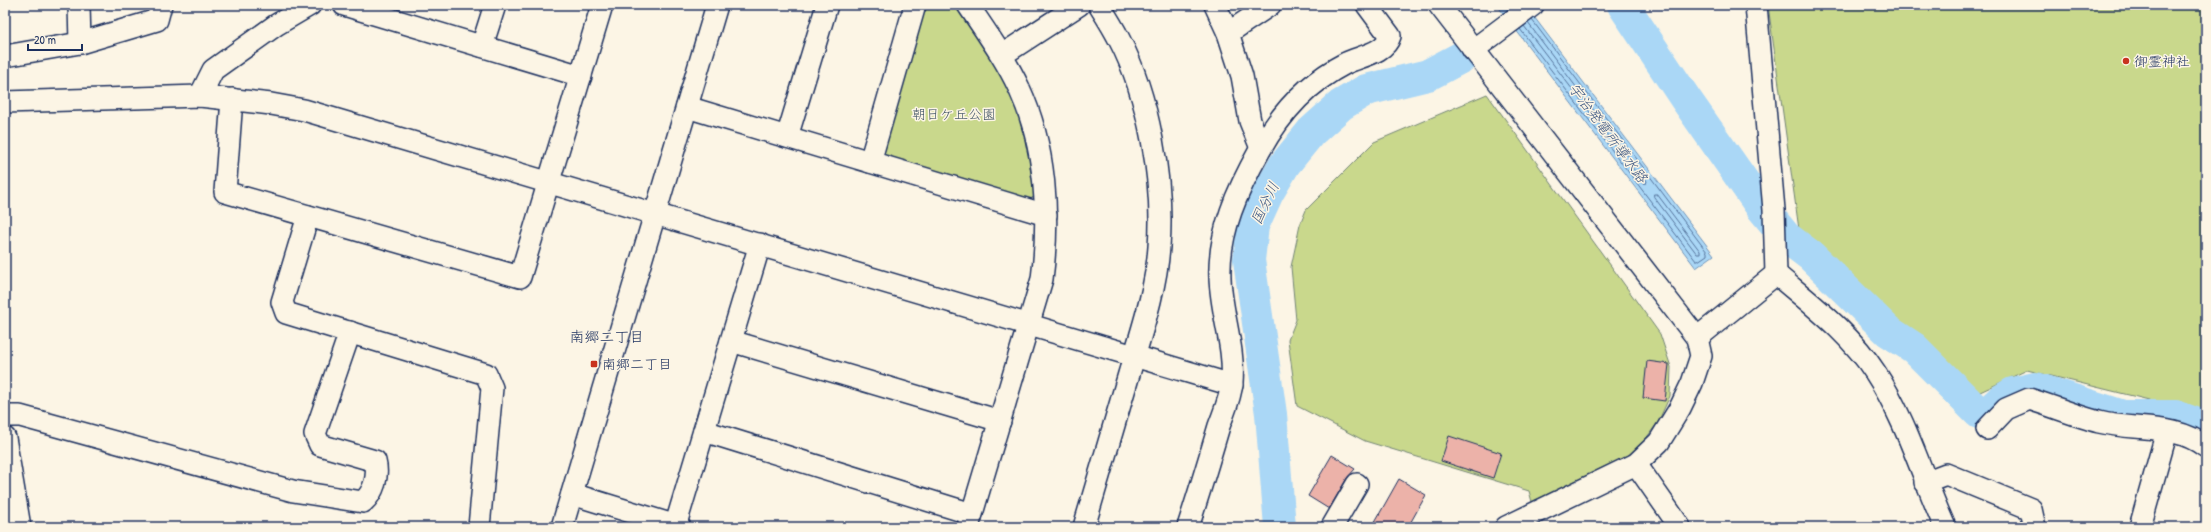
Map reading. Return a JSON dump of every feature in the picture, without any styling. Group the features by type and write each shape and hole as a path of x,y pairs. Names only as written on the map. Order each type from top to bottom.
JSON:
{"street":[{"path":"79,5 80,43"},
{"path":"5,56 80,43 157,20 161,5"},
{"path":"200,96 213,70 276,25 310,5"},
{"path":"344,5 581,76"},
{"path":"482,46 495,5"},
{"path":"232,99 225,192 520,277 550,182 602,5"},
{"path":"562,527 717,5"},
{"path":"787,137 827,5"},
{"path":"870,162 915,5"},
{"path":"704,432 970,521 1030,324 1042,279 1046,245 1046,215 1040,160 1030,117 1019,88 1002,55 968,5"},
{"path":"1002,55 1079,5"},
{"path":"1084,527 1148,308 1159,248 1158,190 1153,146 1136,80 1120,40 1099,5"},
{"path":"1215,5 1228,33 1242,76 1250,121 1261,148"},
{"path":"1228,33 1270,5"},
{"path":"1188,527 1232,384 1233,358 1220,278 1224,229 1243,181 1261,148 1289,109 1314,83 1346,64 1381,49 1388,43 1390,36 1368,5"},
{"path":"1439,5 1697,338 1701,356 1692,383 1680,408 1659,442 1636,464 1514,525"},
{"path":"1473,50 1533,5"},
{"path":"1756,5 1774,210 1776,274 1845,334 1875,371 1895,407 1945,527"},
{"path":"5,102 200,96 232,99 304,110 1232,384"},
{"path":"687,107 1046,215"},
{"path":"308,216 282,302 286,313 486,374 492,388 479,527"},
{"path":"572,494 677,527 760,244"},
{"path":"1697,338 1776,274"},
{"path":"5,416 20,416 293,491 363,502 371,495 378,471 375,461 320,446 315,434 350,332"},
{"path":"731,341 1000,421"},
{"path":"1987,429 2006,409 2029,399 2099,422 2131,428 2176,431 2196,439 2206,447"},
{"path":"2140,527 2167,431"},
{"path":"5,438 9,478 20,527"},
{"path":"1636,464 1680,527"},
{"path":"1926,482 1946,474 2031,509 2034,527"},
{"path":"1332,527 1357,484"}],"green space":[{"name":"朝日ケ丘公園","path":"922,5 959,5 978,34 1020,109 1040,192 1029,200 886,157 881,147"},
{"path":"1768,5 2206,5 2206,414 2027,370 1963,400 1801,244"},
{"path":"1487,94 1660,334 1671,367 1670,396 1658,422 1637,451 1532,502 1529,491 1365,441 1297,406 1288,340 1296,320 1291,267 1300,225 1306,210 1374,142"}],"water":[{"name":"宇治発電所導水路","path":"1497,5 1525,5 1714,255 1696,268"}],"building":[{"path":"1647,361 1669,364 1665,401 1643,398"},
{"path":"1449,436 1501,453 1493,478 1441,461"},
{"path":"1332,455 1355,469 1347,478 1329,509 1308,496"},
{"path":"1399,479 1426,495 1408,527 1372,527"}],"waterway":[{"path":"1623,5 1685,98 1762,208 1786,237 1811,256 1888,331 1914,348 1979,413 1985,415 2000,401 2013,393 2036,388 2123,416 2176,416 2195,423 2206,431"},
{"name":"国分川","path":"1280,527 1271,414 1249,260 1253,226 1268,193 1285,164 1311,132 1341,105 1366,90 1428,75 1462,57"}],"place":[{"name":"御霊神社","path":"2126,61"},
{"name":"南郷二丁目","path":"594,364"}],"district":[{"name":"南郷二丁目","path":"607,337"}]}
